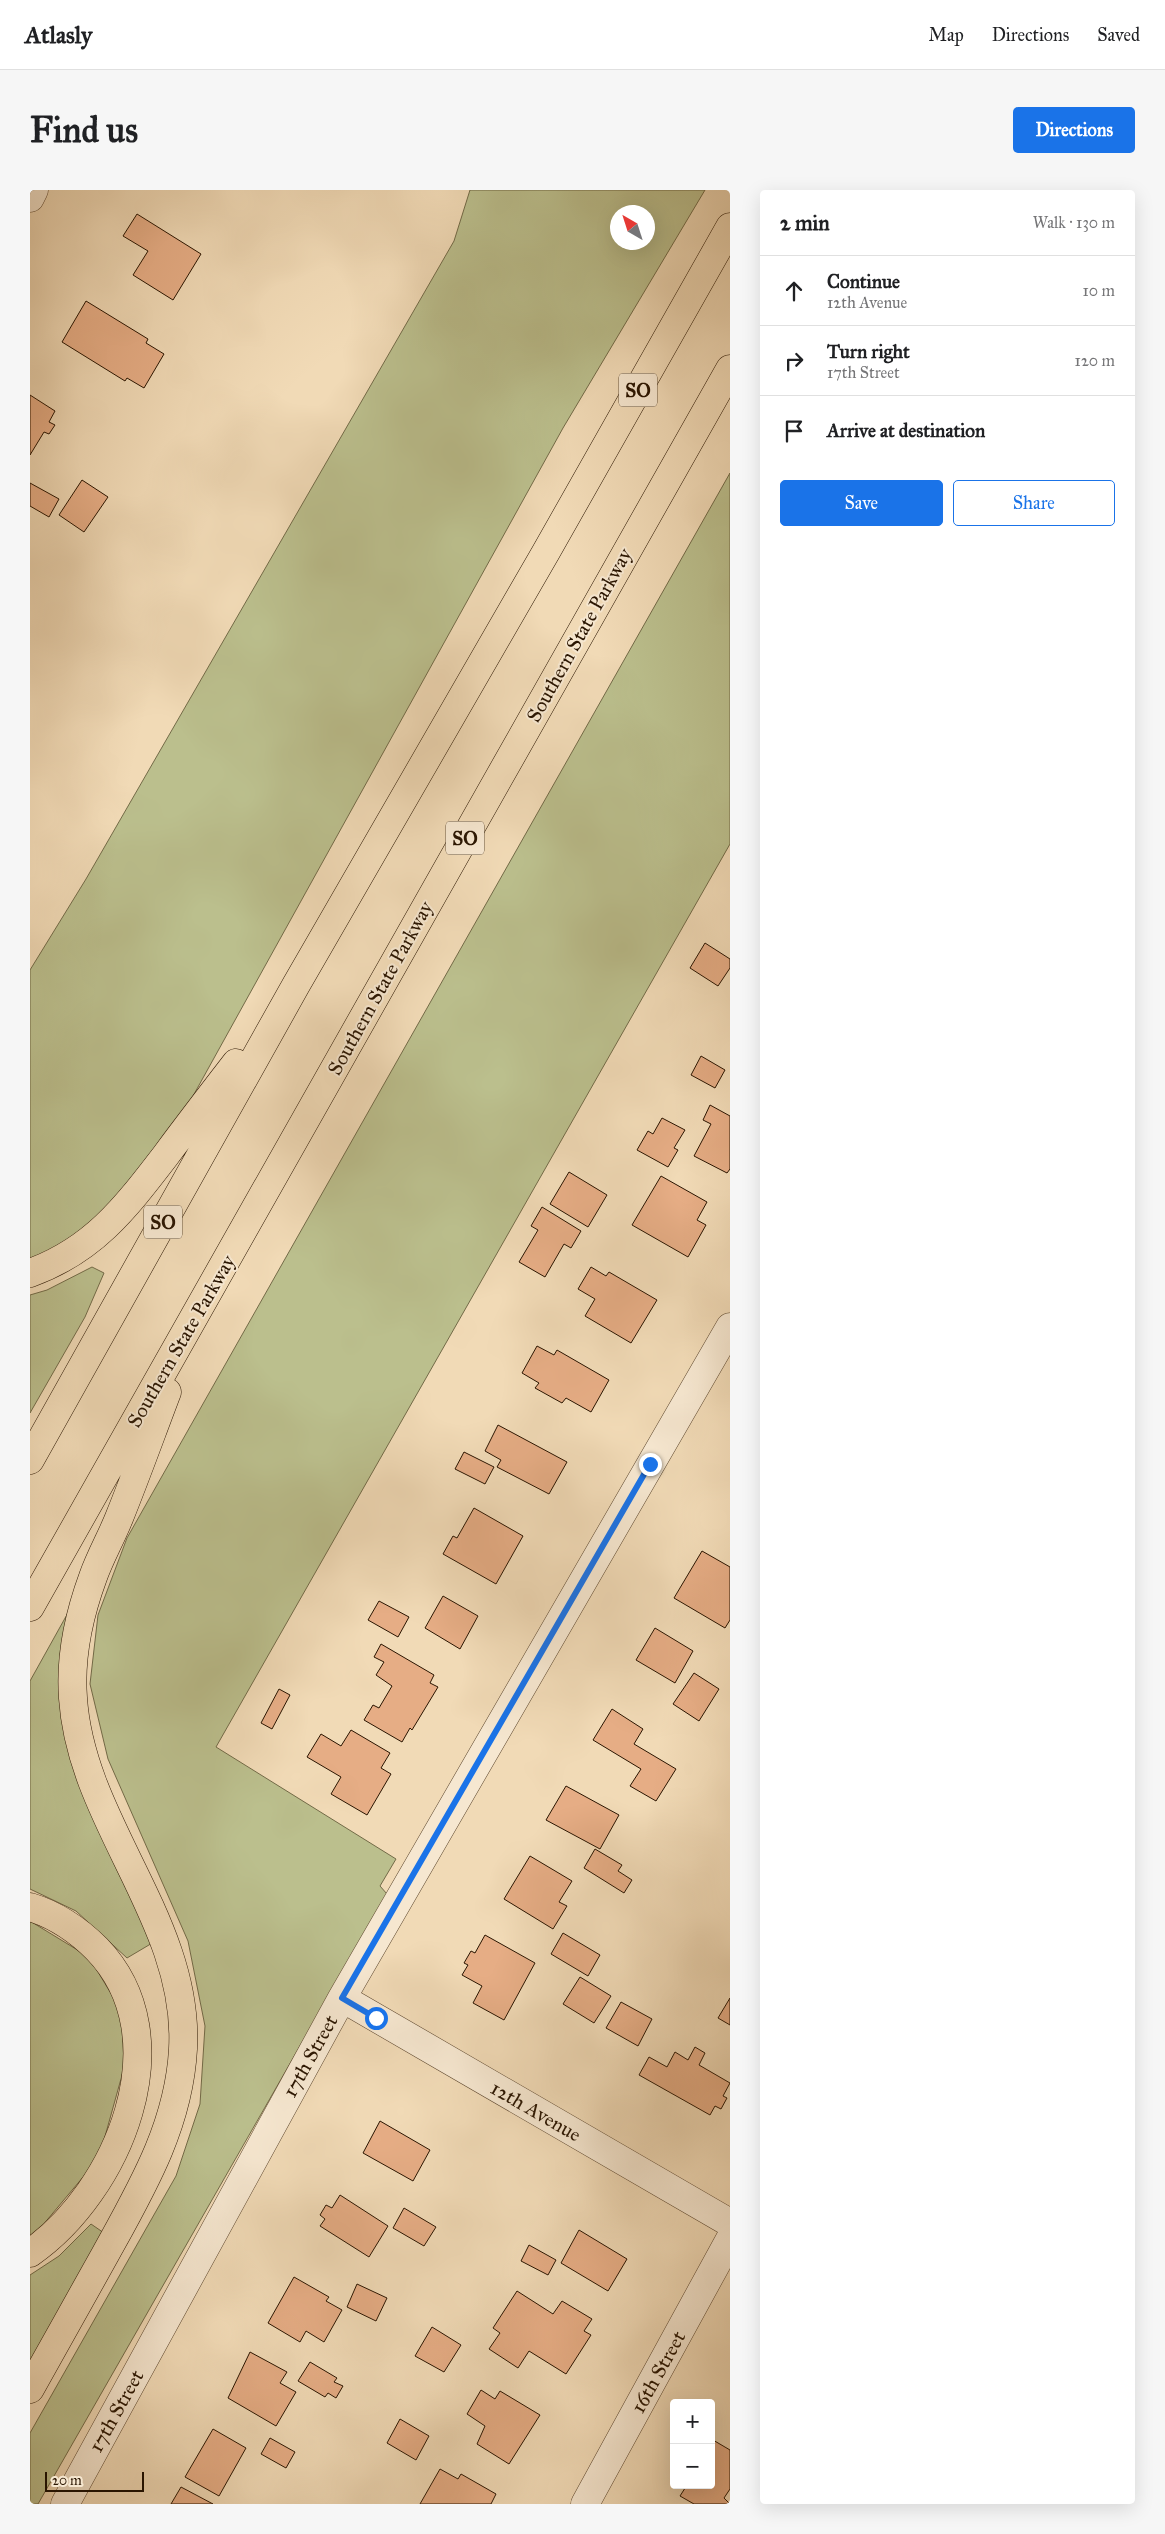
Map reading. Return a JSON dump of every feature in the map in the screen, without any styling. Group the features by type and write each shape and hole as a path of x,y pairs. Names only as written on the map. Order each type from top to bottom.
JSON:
{"highway":[{"name":"SO","path":"30,1460 296,984 546,552 730,227"},
{"name":"Southern State Parkway","path":"30,1607 730,369"},
{"path":"30,1273 81,1248 123,1210 296,984"},
{"path":"30,2389 149,2175 168,2132 181,2069 184,2022 171,1956 92,1780 75,1719 73,1679 79,1623 93,1576 118,1521 200,1308"},
{"path":"30,1907 55,1917 74,1929 103,1956 124,1989 131,2006 138,2052 137,2073 126,2121 105,2168 78,2208 41,2245 30,2253"}],"street":[{"path":"30,198 34,190"},
{"name":"17th Street","path":"65,2504 342,1998 730,1327"},
{"name":"12th Avenue","path":"342,1998 730,2223"},
{"name":"16th Street","path":"585,2504 730,2239"}],"green space":[{"path":"470,190 705,190 563,428 157,1161 109,1213 50,1253 30,1260 30,970 86,879 454,241"},
{"path":"730,473 730,844 216,1747 396,1859 380,1886 387,1894 38,2504 30,2504 30,2433 176,2176 200,2104 205,2026 188,1941 108,1759 90,1684 98,1615 127,1538"},
{"path":"92,1267 104,1273 85,1317 30,1413 30,1295 47,1290"},
{"path":"69,1611 64,1672 154,1942 127,1958 76,1911 30,1889 30,1681"},
{"path":"30,1921 89,1957 122,2012 124,2068 99,2158 37,2232 30,2236"},
{"path":"91,2224 107,2235 30,2373 30,2275 59,2256"}],"building":[{"path":"137,214 201,254 173,300 133,275 148,251 123,236"},
{"path":"86,301 148,339 146,343 164,354 144,388 127,378 125,381 62,342"},
{"path":"30,395 55,411 49,422 55,425 49,434 44,432 30,455"},
{"path":"82,480 108,497 84,532 59,515"},
{"path":"30,483 59,499 49,517 30,506"},
{"path":"705,943 730,959 730,968 718,986 690,968"},
{"path":"701,1056 725,1070 715,1088 691,1075"},
{"path":"710,1105 730,1116 730,1169 727,1173 694,1156 711,1124 703,1120"},
{"path":"662,1118 685,1130 674,1148 678,1150 668,1167 637,1150 648,1131 653,1134"},
{"path":"569,1172 607,1195 588,1227 550,1204"},
{"path":"661,1176 707,1202 697,1220 706,1225 688,1257 632,1225"},
{"path":"542,1207 581,1231 571,1248 564,1244 545,1277 519,1262 538,1230 531,1226"},
{"path":"591,1267 606,1276 609,1272 657,1300 631,1343 585,1316 595,1299 578,1289"},
{"path":"537,1346 554,1355 557,1350 609,1380 591,1412 566,1398 562,1403 535,1388 539,1383 522,1373"},
{"path":"498,1425 567,1462 549,1494 497,1467 501,1460 485,1451"},
{"path":"464,1452 494,1467 485,1484 455,1469"},
{"path":"474,1508 523,1536 496,1584 443,1554 453,1536 457,1538"},
{"path":"702,1551 730,1567 730,1620 725,1628 674,1598"},
{"path":"443,1596 478,1616 460,1649 425,1628"},
{"path":"379,1601 409,1617 398,1637 368,1620"},
{"path":"655,1628 693,1651 675,1683 636,1660"},
{"path":"381,1644 434,1675 430,1683 438,1687 412,1730 410,1728 402,1742 364,1720 373,1705 379,1708 392,1686 376,1675 384,1662 374,1657"},
{"path":"694,1673 719,1689 699,1721 673,1704"},
{"path":"279,1689 290,1695 272,1729 261,1723"},
{"path":"612,1709 643,1729 634,1744 676,1769 656,1801 630,1786 641,1769 593,1740"},
{"path":"351,1730 390,1753 381,1768 391,1774 367,1815 331,1794 341,1777 307,1757 321,1734 341,1746"},
{"path":"566,1786 619,1815 600,1849 546,1820"},
{"path":"595,1849 622,1865 618,1871 632,1880 624,1893 584,1868"},
{"path":"530,1856 572,1881 559,1902 567,1906 553,1929 504,1899"},
{"path":"563,1933 600,1955 588,1976 551,1954"},
{"path":"485,1935 535,1963 504,2020 473,2003 482,1986 462,1975 468,1965 464,1963 471,1951 475,1953"},
{"path":"580,1977 611,1996 594,2023 563,2004"},
{"path":"730,1998 730,2025 718,2018"},
{"path":"621,2002 652,2019 638,2046 606,2028"},
{"path":"695,2047 705,2053 699,2065 730,2083 723,2096 727,2098 721,2109 715,2106 710,2115 639,2075 649,2057 667,2067 675,2052 688,2060"},
{"path":"380,2121 430,2150 413,2181 363,2153"},
{"path":"340,2195 388,2226 369,2257 320,2226 325,2219 320,2215 326,2205 332,2208"},
{"path":"404,2208 436,2227 424,2246 393,2228"},
{"path":"579,2230 627,2259 608,2291 561,2263"},
{"path":"529,2245 556,2260 548,2275 521,2261"},
{"path":"294,2277 329,2297 326,2301 342,2310 324,2342 306,2331 300,2342 268,2323"},
{"path":"357,2284 387,2298 376,2321 347,2307"},
{"path":"517,2291 553,2314 562,2301 592,2319 584,2331 591,2335 566,2374 529,2351 518,2368 489,2349 500,2333 493,2328"},
{"path":"432,2327 461,2345 444,2372 415,2356"},
{"path":"250,2352 287,2372 280,2383 296,2392 276,2426 228,2398"},
{"path":"310,2362 337,2378 334,2382 343,2386 336,2398 328,2393 325,2397 298,2381"},
{"path":"481,2390 495,2399 500,2391 540,2415 509,2464 477,2444 485,2426 467,2414"},
{"path":"400,2419 429,2436 416,2460 387,2443"},
{"path":"213,2429 246,2448 219,2496 185,2477"},
{"path":"270,2438 295,2452 286,2468 261,2454"},
{"path":"715,2441 730,2450 730,2489 724,2498 730,2504 694,2504 680,2496 684,2489 715,2489"},
{"path":"440,2469 458,2479 461,2474 496,2494 491,2504 420,2504"},
{"path":"181,2487 213,2504 171,2504"}],"route":[{"path":"376,2018 342,1998 650,1464"}]}
